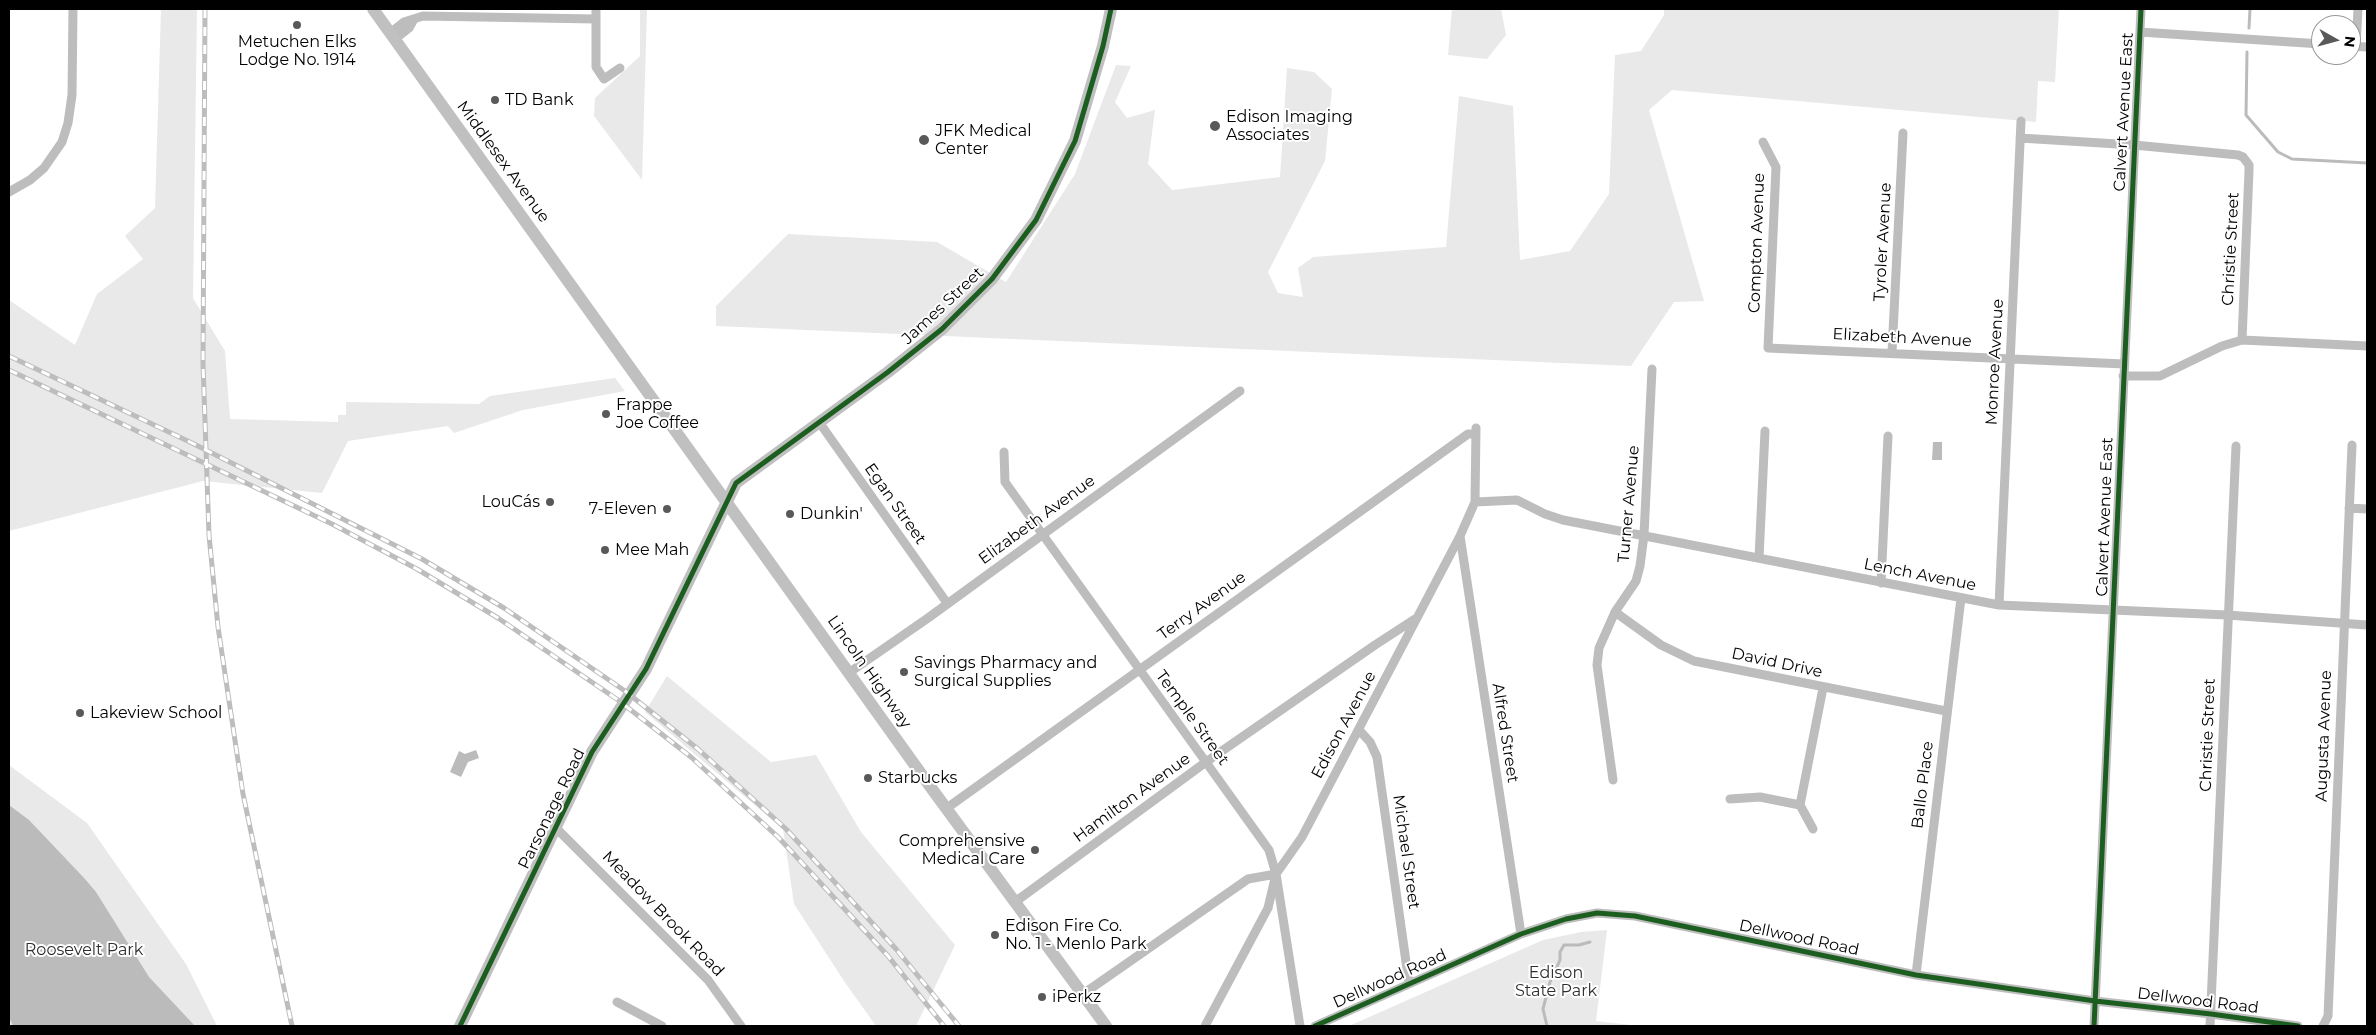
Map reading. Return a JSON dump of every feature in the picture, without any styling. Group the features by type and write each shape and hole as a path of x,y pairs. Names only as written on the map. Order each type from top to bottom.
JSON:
{"main road":[{"name":"Middlesex Avenue","path":"373,9 607,335"},
{"name":"James Street","path":"726,500 736,483 888,372 964,308 992,279 1036,220 1074,141 1103,46 1111,9"},
{"name":"Lincoln Highway","path":"607,335 1106,1026"},
{"name":"Parsonage Road","path":"460,1026 596,746 646,669 687,586 726,500"}],"street":[{"path":"9,192 30,180 44,168 62,142 68,123 72,95 73,9"},
{"path":"596,9 596,67 604,80 620,68"},
{"name":"Calvert Avenue East","path":"2094,1026 2141,9"},
{"path":"392,36 404,22 423,16 596,19"},
{"path":"2140,32 2311,43"},
{"name":"Monroe Avenue","path":"1998,605 2021,121"},
{"name":"Tyroler Avenue","path":"1892,352 1903,133"},
{"path":"2020,138 2134,145"},
{"name":"Compton Avenue","path":"1763,142 1776,167 1768,348"},
{"name":"Christie Street","path":"2134,145 2238,155 2247,161 2249,171 2242,340"},
{"path":"2123,376 2160,376 2222,346 2242,340 2367,346"},
{"name":"Elizabeth Avenue","path":"1768,348 1892,352 2124,364"},
{"name":"Turner Avenue","path":"1613,780 1597,665 1602,639 1615,612 1636,580 1644,535 1652,369"},
{"name":"Elizabeth Avenue","path":"850,672 1240,391"},
{"name":"Egan Street","path":"819,422 948,603"},
{"name":"Edison Avenue","path":"1205,1026 1268,908 1276,874 1302,837 1360,731 1460,536 1475,502 1476,431"},
{"name":"Terry Avenue","path":"947,808 1468,434 1476,431"},
{"path":"1759,558 1765,431"},
{"path":"1881,583 1888,436"},
{"name":"Augusta Avenue","path":"2323,1026 2328,1016 2352,445"},
{"name":"Christie Street","path":"2210,1026 2236,446"},
{"name":"Temple Street","path":"1004,452 1005,482 1269,850 1276,874 1300,1026"},
{"name":"Lench Avenue","path":"1475,502 1517,500 1545,514 1563,520 1998,605 2228,615 2367,625"},
{"path":"2350,508 2367,509"},
{"name":"Alfred Street","path":"1460,536 1521,934"},
{"name":"Ballo Place","path":"1916,975 1946,711 1961,598"},
{"name":"David Drive","path":"1615,612 1661,645 1694,662 1946,711"},
{"name":"Hamilton Avenue","path":"1015,902 1206,762 1375,645 1416,620"},
{"path":"1813,829 1800,805 1823,688"},
{"name":"Michael Street","path":"1360,731 1370,742 1377,757 1409,983"},
{"path":"1730,799 1760,797 1800,805"},
{"name":"Meadow Brook Road","path":"556,828 708,980 741,1026"},
{"path":"1083,994 1248,879 1276,874"},
{"name":"Dellwood Road","path":"1315,1026 1521,934 1582,916 1616,914 1634,916 1916,975 2095,1001 2298,1026"},
{"path":"617,1002 662,1026"}],"green space":[{"path":"161,9 197,9 193,298 225,351 230,419 338,422 338,415 346,415 346,402 479,404 490,396 615,378 625,391 523,410 454,433 448,426 348,441 322,493 203,481 9,531 9,300 75,345 97,294 143,259 125,236 155,208"},
{"path":"640,9 647,9 642,180 594,116 595,98 640,56"},
{"path":"1452,9 1501,9 1506,35 1487,59 1448,55"},
{"path":"1664,9 2059,9 2055,82 2038,81 2036,122 1672,90 1649,110 1704,301 1674,302 1631,366 716,326 716,306 788,234 937,242 1006,282 1075,174 1116,65 1131,66 1115,102 1127,118 1155,110 1148,164 1172,190 1280,177 1287,68 1314,72 1332,89 1325,161 1268,272 1278,293 1303,297 1298,268 1313,257 1446,247 1459,96 1513,106 1520,260 1570,251 1609,194 1615,55 1641,51 1664,15"},
{"path":"667,676 771,762 816,755 861,832 955,945 916,1026 876,1026 794,904 783,829 645,712"},
{"name":"Roosevelt Park","path":"9,765 87,823 186,964 217,1026 9,1026"},
{"name":"Edison State Park","path":"1607,930 1596,1021 1640,1026 1349,1026 1543,940 1581,932"}],"shaded area":[{"path":"1933,442 1942,442 1942,460 1932,460"},
{"path":"476,750 479,758 468,762 461,777 450,772 459,751 465,754"},
{"name":"Roosevelt Park","path":"9,805 29,820 96,892 149,977 195,1026 13,1026 9,1017"}],"waterway":[{"path":"2249,28 2250,9"},
{"path":"2247,52 2246,115 2278,152 2292,159 2367,163"},
{"path":"1547,1026 1543,1009 1550,982 1560,960 1560,952 1564,945 1579,945 1590,942"}],"railway":[{"path":"205,9 203,364 209,535 218,627 243,794 292,1026"},
{"path":"9,356 192,443 422,559 504,608 625,691 698,749 786,829 896,949 959,1026"},
{"path":"9,370 332,524 417,569 498,618 618,700 691,757 778,837 888,956 944,1026"}],"cycle path":[{"path":"460,1026 592,752 646,669 736,483 888,372 942,329 992,279 1036,220 1075,141 1103,46 1111,9"},
{"path":"2094,1026 2141,9"},
{"path":"1315,1026 1521,934 1566,919 1597,913 1635,916 1916,975 2095,1001 2298,1026"}],"place":[{"name":"Metuchen Elks Lodge No. 1914","path":"297,25"},
{"name":"TD Bank","path":"495,100"},
{"name":"Edison Imaging Associates","path":"1215,126"},
{"name":"JFK Medical Center","path":"924,140"},
{"name":"Frappe Joe Coffee","path":"606,414"},
{"name":"LouCás","path":"550,502"},
{"name":"7-Eleven","path":"667,509"},
{"name":"Dunkin'","path":"790,514"},
{"name":"Mee Mah","path":"605,550"},
{"name":"Savings Pharmacy and Surgical Supplies","path":"904,672"},
{"name":"Lakeview School","path":"80,713"},
{"name":"Starbucks","path":"868,778"},
{"name":"Comprehensive Medical Care","path":"1035,850"},
{"name":"Edison Fire Co. No. 1 - Menlo Park","path":"995,935"},
{"name":"iPerkz","path":"1042,997"}]}
